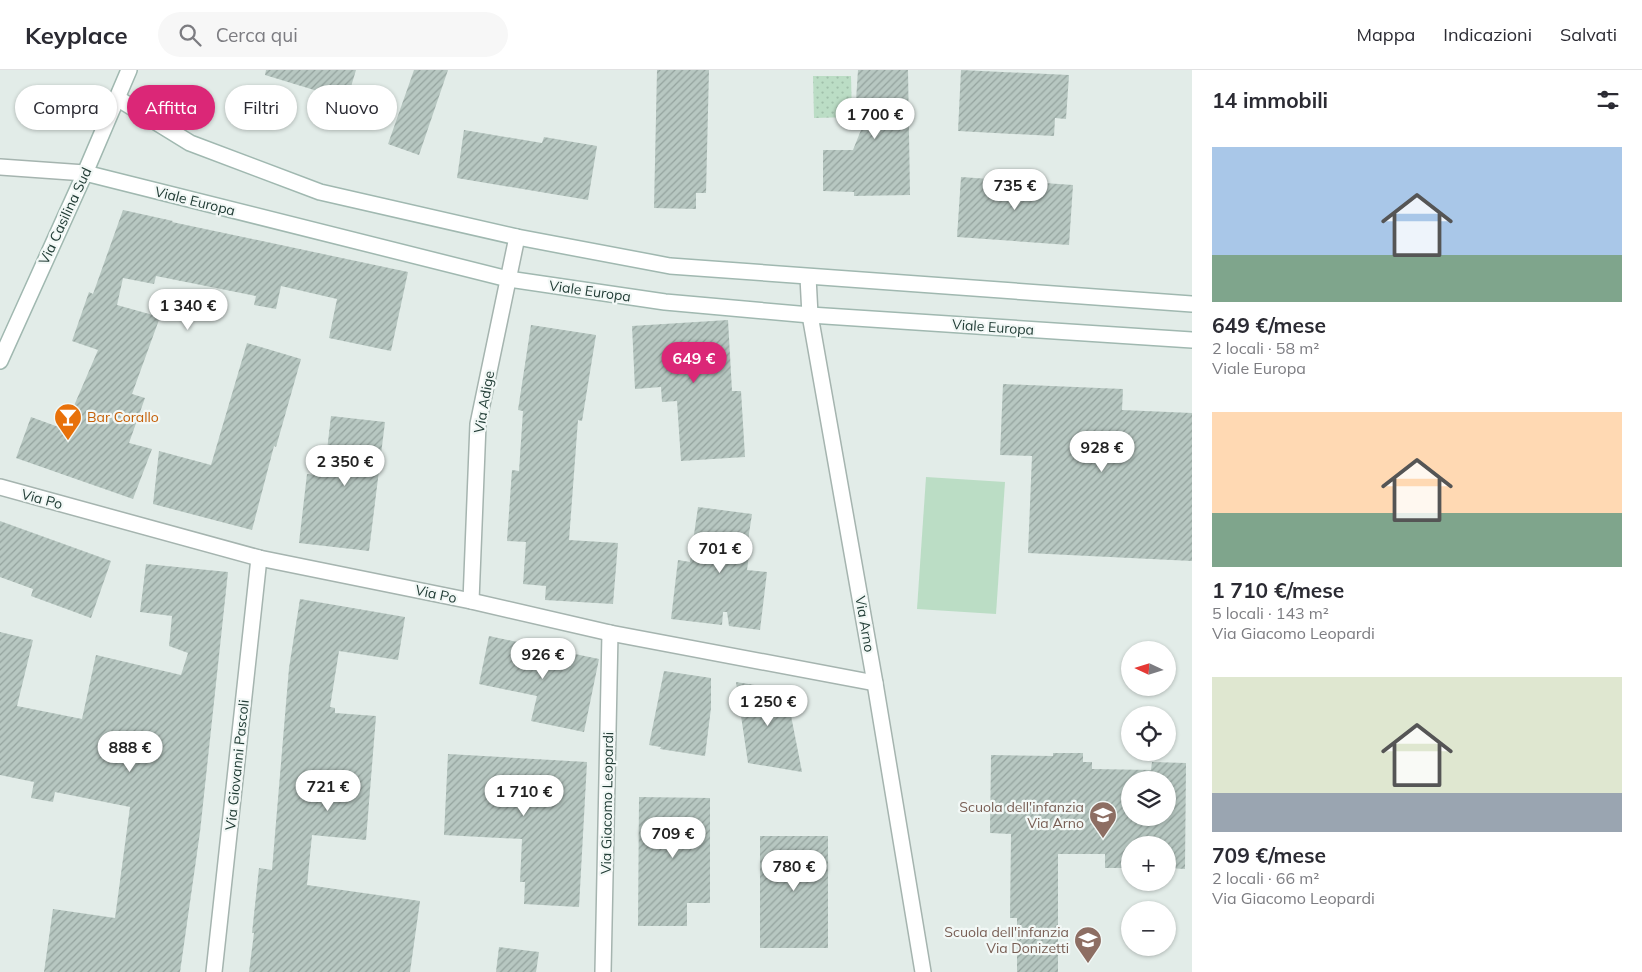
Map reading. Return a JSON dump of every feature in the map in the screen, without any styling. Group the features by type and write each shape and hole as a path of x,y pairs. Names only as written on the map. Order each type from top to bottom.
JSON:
{"street":[{"name":"Via Casilina Sud","path":"117,98 129,70"},
{"path":"117,98 190,143 320,192 517,237 670,266 1192,304"},
{"name":"Via Casilina Sud","path":"0,361 103,130"},
{"name":"Viale Europa","path":"0,167 85,173 508,279 665,302 810,315 1192,340"},
{"name":"Via Adige","path":"471,601 478,424 517,237"},
{"name":"Via Arno","path":"808,277 810,315 876,684 923,972"},
{"name":"Via Po","path":"0,487 260,558 471,601 610,633 876,684"},
{"name":"Via Giovanni Pascoli","path":"214,972 260,558"},
{"name":"Via Giacomo Leopardi","path":"603,972 610,633"}],"green space":[{"path":"813,76 851,76 852,117 814,118"},
{"path":"926,477 1005,482 996,614 917,609"}],"building":[{"path":"266,70 356,70 352,85 307,85 307,88 265,75"},
{"path":"414,70 448,70 419,155 388,144 393,130 397,130 397,118"},
{"path":"657,70 709,70 706,193 696,193 696,209 654,208"},
{"path":"858,70 908,70 910,195 854,196 854,192 823,191 823,150 853,150 861,130 855,116"},
{"path":"961,70 1069,75 1066,119 1055,118 1054,136 958,131"},
{"path":"464,130 542,143 544,137 597,146 588,200 457,178"},
{"path":"961,177 1073,185 1069,245 957,237"},
{"path":"123,210 408,272 391,351 329,338 337,299 281,286 276,309 254,305 256,296 156,276 154,284 123,278 117,305 160,317 132,394 145,398 129,443 152,449 133,499 16,458 31,417 64,429 98,350 72,341 89,292 93,294"},
{"path":"728,320 732,391 741,391 745,457 681,461 677,401 662,402 661,387 635,389 632,326"},
{"path":"531,325 596,335 582,421 578,420 569,540 618,543 613,604 545,600 546,586 523,584 526,542 507,541 512,470 519,471 523,411 518,410"},
{"path":"247,343 301,359 276,447 274,446 252,530 153,504 159,451 211,465"},
{"path":"1003,384 1123,389 1122,410 1192,413 1192,561 1028,553 1032,456 1000,455"},
{"path":"331,416 385,422 369,551 299,543 307,474 324,476"},
{"path":"698,507 752,514 748,540 751,540 747,570 767,572 760,630 729,626 727,612 723,612 722,625 671,619 678,560 690,562"},
{"path":"0,521 111,561 91,618 31,596 33,589 0,577"},
{"path":"146,564 228,572 200,832 180,972 44,972 53,909 115,918 130,807 55,792 53,802 31,798 34,782 0,775 0,632 33,640 17,706 82,719 96,655 181,675 188,653 169,646 172,616 140,612"},
{"path":"300,599 405,617 398,660 339,651 330,707 335,708 335,713 376,716 366,840 312,835 307,885 420,901 410,972 249,972 259,868 272,870 289,668"},
{"path":"489,636 599,659 584,732 531,721 537,696 479,684"},
{"path":"664,671 711,678 711,708 705,756 660,749 661,747 649,745"},
{"path":"736,682 786,690 802,772 748,763"},
{"name":"Scuola dell'infanzia Via Arno","path":"1053,753 1083,753 1083,762 1092,762 1092,769 1151,770 1152,762 1186,763 1185,869 1176,868 1176,836 1121,836 1121,868 1105,868 1105,854 1058,854 1058,972 1017,972 1017,918 1010,918 1011,834 990,833 991,755 1053,756"},
{"path":"448,754 587,762 579,907 524,904 525,882 520,882 522,839 444,835"},
{"path":"639,797 710,798 710,903 687,903 687,926 638,926"},
{"path":"760,836 828,836 828,948 760,948"},
{"path":"499,947 539,952 536,972 496,972"}],"place":[{"name":"Bar Corallo","path":"68,441"},
{"name":"Scuola dell'infanzia Via Arno","path":"1103,839"},
{"name":"Scuola dell'infanzia Via Donizetti","path":"1088,964"}]}
